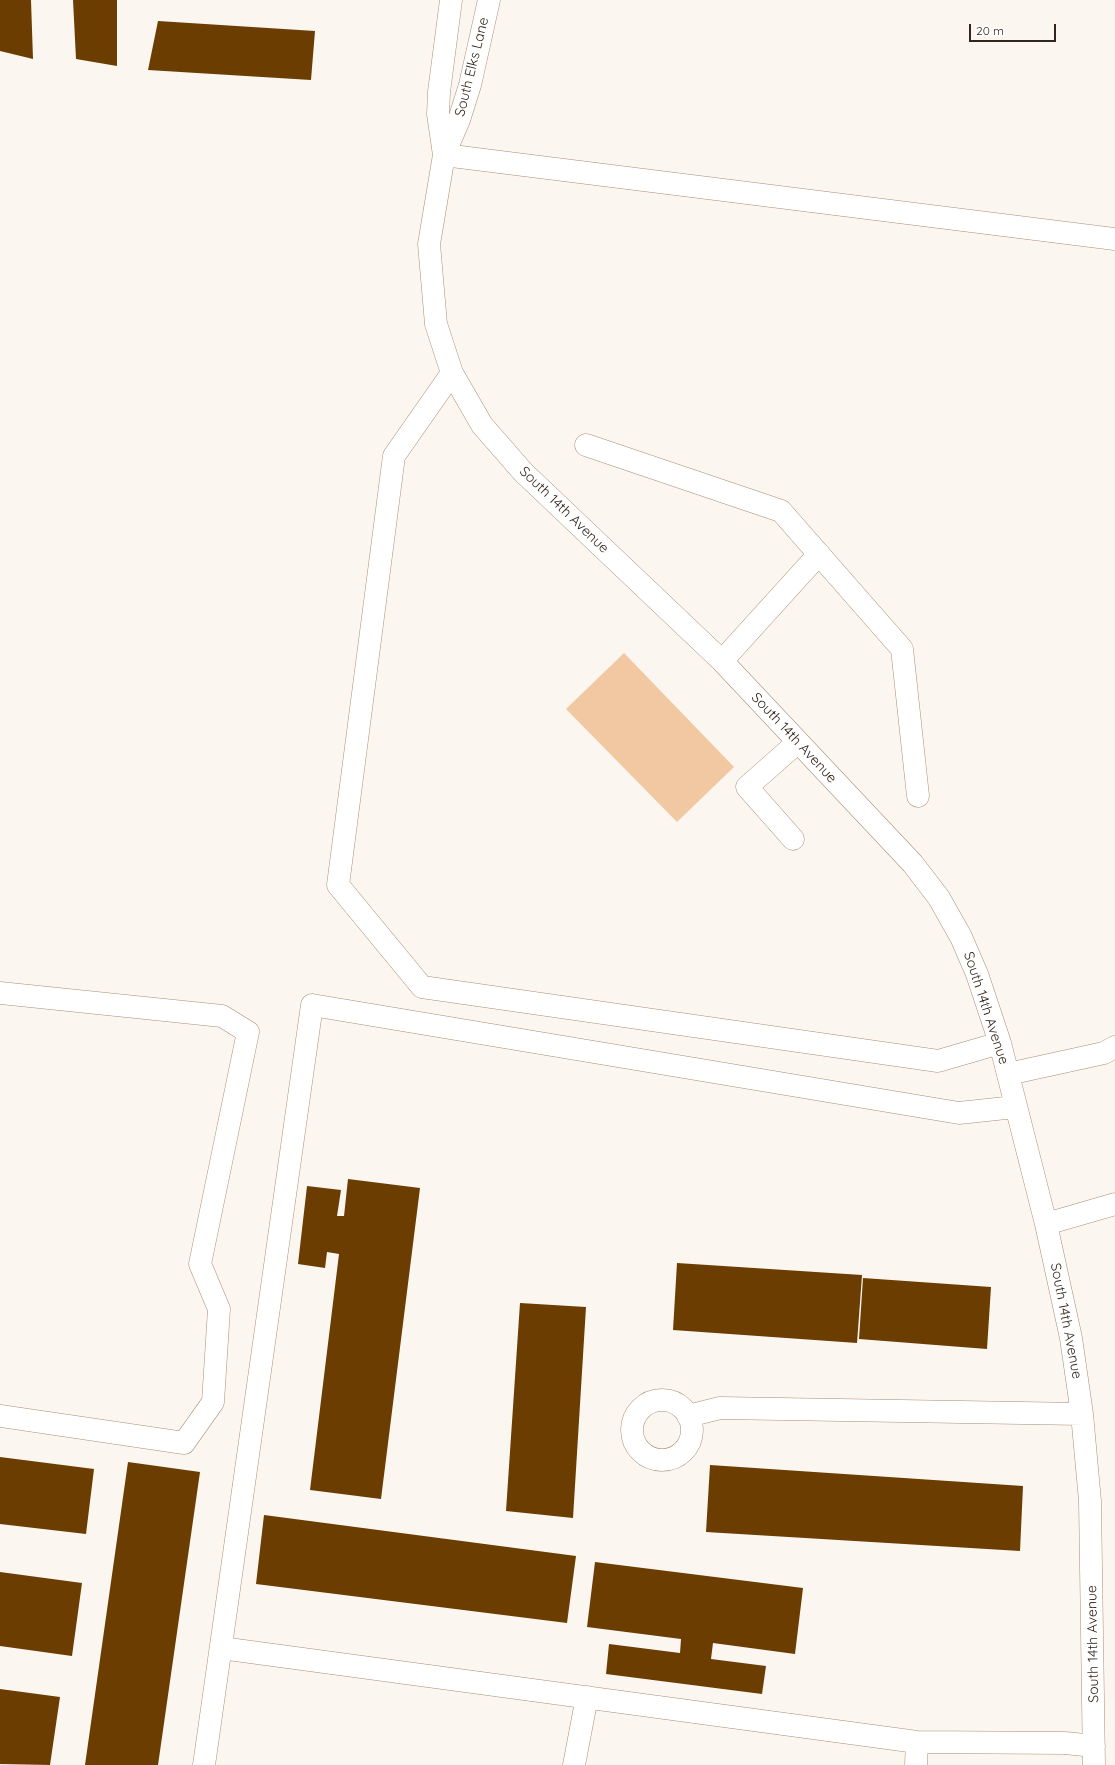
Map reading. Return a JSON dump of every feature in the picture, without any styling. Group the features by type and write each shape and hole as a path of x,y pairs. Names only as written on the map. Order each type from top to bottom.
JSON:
{"street":[{"name":"South Elks Lane","path":"444,155 438,114 439,92 451,0"},
{"name":"South Elks Lane","path":"436,324 429,244 444,155 459,120 470,85 489,0"},
{"path":"444,155 1115,240"},
{"name":"South 14th Avenue","path":"436,324 452,373 482,425 523,472 722,661 913,864 939,898 961,937 977,974 1000,1043 1015,1107 1046,1224 1071,1338 1082,1414 1090,1501 1094,1756"},
{"path":"452,373 394,456 338,885 422,987 938,1061 1000,1043"},
{"path":"586,445 782,511 902,649 918,796"},
{"path":"722,661 819,554"},
{"path":"793,839 747,787 798,742"},
{"path":"0,993 222,1016 248,1032 200,1264 219,1309 213,1402 184,1444 0,1416"},
{"path":"204,1765 312,1005 959,1113 1015,1107"},
{"path":"1008,1074 1104,1053 1115,1047"},
{"path":"1046,1224 1115,1204"},
{"path":"688,1416 720,1408 1082,1414"},
{"path":"221,1648 917,1742 1066,1742 1094,1756"},
{"path":"574,1765 587,1697"},
{"path":"916,1765 917,1742"}],"shaded area":[{"path":"624,653 734,767 677,822 566,709"}],"building":[{"path":"0,0 31,0 33,59 0,51"},
{"path":"73,0 117,0 117,66 76,59"},
{"path":"158,21 315,31 311,80 148,70"},
{"path":"348,1179 420,1188 381,1499 310,1490 339,1254 327,1252 325,1268 298,1264 307,1186 341,1190 337,1216 344,1216"},
{"path":"677,1263 862,1275 857,1343 673,1330"},
{"path":"863,1278 991,1287 987,1349 859,1339"},
{"path":"520,1303 586,1307 573,1518 506,1511"},
{"path":"0,1457 94,1469 86,1534 0,1524"},
{"path":"128,1462 200,1472 158,1765 85,1765"},
{"path":"710,1465 1023,1486 1020,1551 706,1532"},
{"path":"264,1515 576,1556 567,1623 256,1584"},
{"path":"595,1562 803,1588 795,1654 713,1643 711,1659 766,1666 762,1694 606,1674 609,1644 680,1653 681,1639 587,1627"},
{"path":"0,1572 82,1583 72,1656 0,1646"},
{"path":"0,1689 60,1697 50,1765 0,1764"}]}
